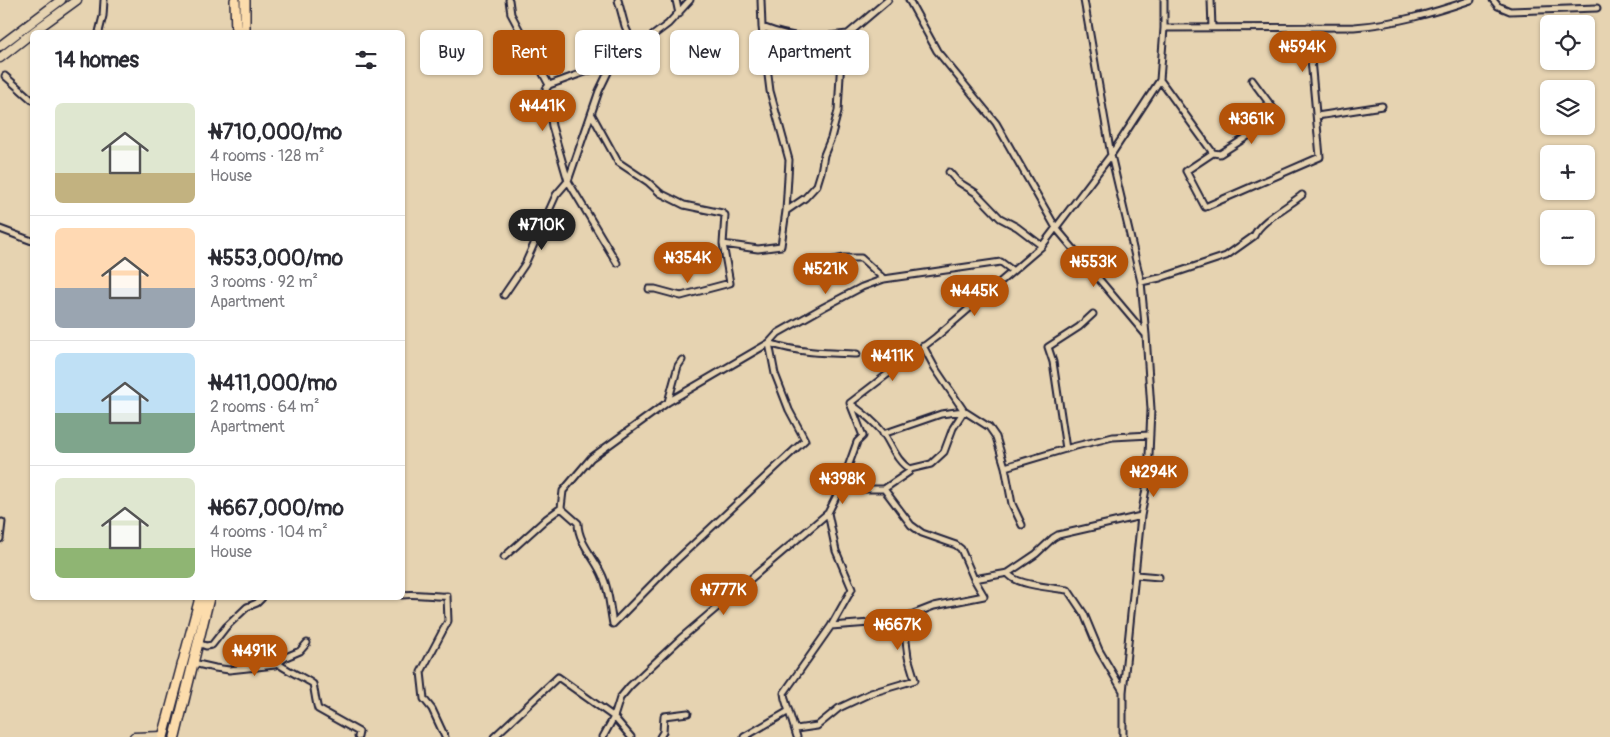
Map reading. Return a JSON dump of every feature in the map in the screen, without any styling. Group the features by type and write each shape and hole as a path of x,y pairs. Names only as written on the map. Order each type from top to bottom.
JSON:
{"main road":[{"path":"235,0 236,30"},
{"path":"245,0 245,30"},
{"path":"163,736 199,600"},
{"path":"175,737 208,600"}],"street":[{"path":"0,46 61,0"},
{"path":"37,30 77,0"},
{"path":"100,30 104,0"},
{"path":"509,0 512,14 549,85"},
{"path":"618,0 627,30"},
{"path":"676,0 678,14"},
{"path":"660,30 690,0"},
{"path":"724,244 758,249 781,246 786,211 788,160 770,91 762,27 761,0"},
{"path":"853,30 888,0"},
{"path":"908,0 937,51 996,122 1056,228 1146,335"},
{"path":"1084,0 1111,155 1141,282 1151,409 1148,478 1141,516 1123,692 1123,737"},
{"path":"850,403 923,346 1042,246 1111,155 1160,80 1164,0"},
{"path":"1211,0 1212,28"},
{"path":"1164,28 1354,27 1382,25 1437,12 1471,0"},
{"path":"1493,0 1498,6 1510,11 1597,8"},
{"path":"762,27 770,30"},
{"path":"1252,80 1278,114 1267,124 1220,154 1212,153 1186,171 1205,207 1320,157 1308,27"},
{"path":"0,58 30,35"},
{"path":"577,75 549,85 546,89 552,126 568,181 617,263"},
{"path":"504,295 525,264 556,195 568,181 599,90 606,75"},
{"path":"786,211 805,198 817,185 838,111 840,75"},
{"path":"6,76 30,98"},
{"path":"1160,80 1212,153"},
{"path":"1317,116 1382,106"},
{"path":"592,115 618,162 648,182 660,194 684,205 725,215 724,244 730,283 681,296 649,289"},
{"path":"949,172 957,181 976,194 1000,218 1017,227 1042,246"},
{"path":"1141,282 1160,278 1226,256 1254,236 1270,219 1302,195"},
{"path":"0,229 30,240"},
{"path":"815,264 844,258 861,258 884,279"},
{"path":"504,557 561,508 563,491 591,458 668,402 769,343 778,333 824,307 862,287 884,279 1001,262 1014,271"},
{"path":"1066,448 1053,362 1048,348 1093,314"},
{"path":"769,343 786,349 814,353 857,354"},
{"path":"561,508 578,523 578,528 590,555 604,578 613,624 669,568 805,440 789,410 775,374 769,343"},
{"path":"923,346 964,411 989,427 996,437 1005,467 1012,504 1022,525"},
{"path":"668,402 678,366 682,360"},
{"path":"850,403 868,416 884,434 904,466 910,469 931,464 944,452 953,428 964,411"},
{"path":"603,737 614,717 620,698 630,686 680,639 828,513 840,488 857,442 863,436 850,403"},
{"path":"884,434 942,414 964,411"},
{"path":"1005,467 1066,448 1113,437 1150,435"},
{"path":"840,488 884,489 909,472 910,469"},
{"path":"831,626 883,622 903,618 934,606 983,597 961,549 956,545 922,533 911,525 884,489"},
{"path":"797,737 784,694 831,626 851,593 852,587 836,551 828,513"},
{"path":"974,579 1008,573 1036,554 1058,534 1141,516"},
{"path":"0,539 2,522"},
{"path":"1008,573 1010,578 1018,582 1068,590 1084,614 1099,650 1123,692"},
{"path":"1136,575 1158,577"},
{"path":"405,595 446,596 448,621 421,672 424,699 432,709 444,737"},
{"path":"197,643 206,646 212,645 226,627 248,607 260,600"},
{"path":"796,729 817,726 839,708 871,693 915,680 908,657 903,618"},
{"path":"192,663 229,670 278,664 286,657 300,651 307,644"},
{"path":"278,664 291,673 309,680 313,684 318,709 359,732 358,737"},
{"path":"494,737 558,677 614,717 631,737"},
{"path":"744,737 790,711"},
{"path":"660,737 663,732 664,716 688,713"},
{"path":"134,737 163,736"}]}
